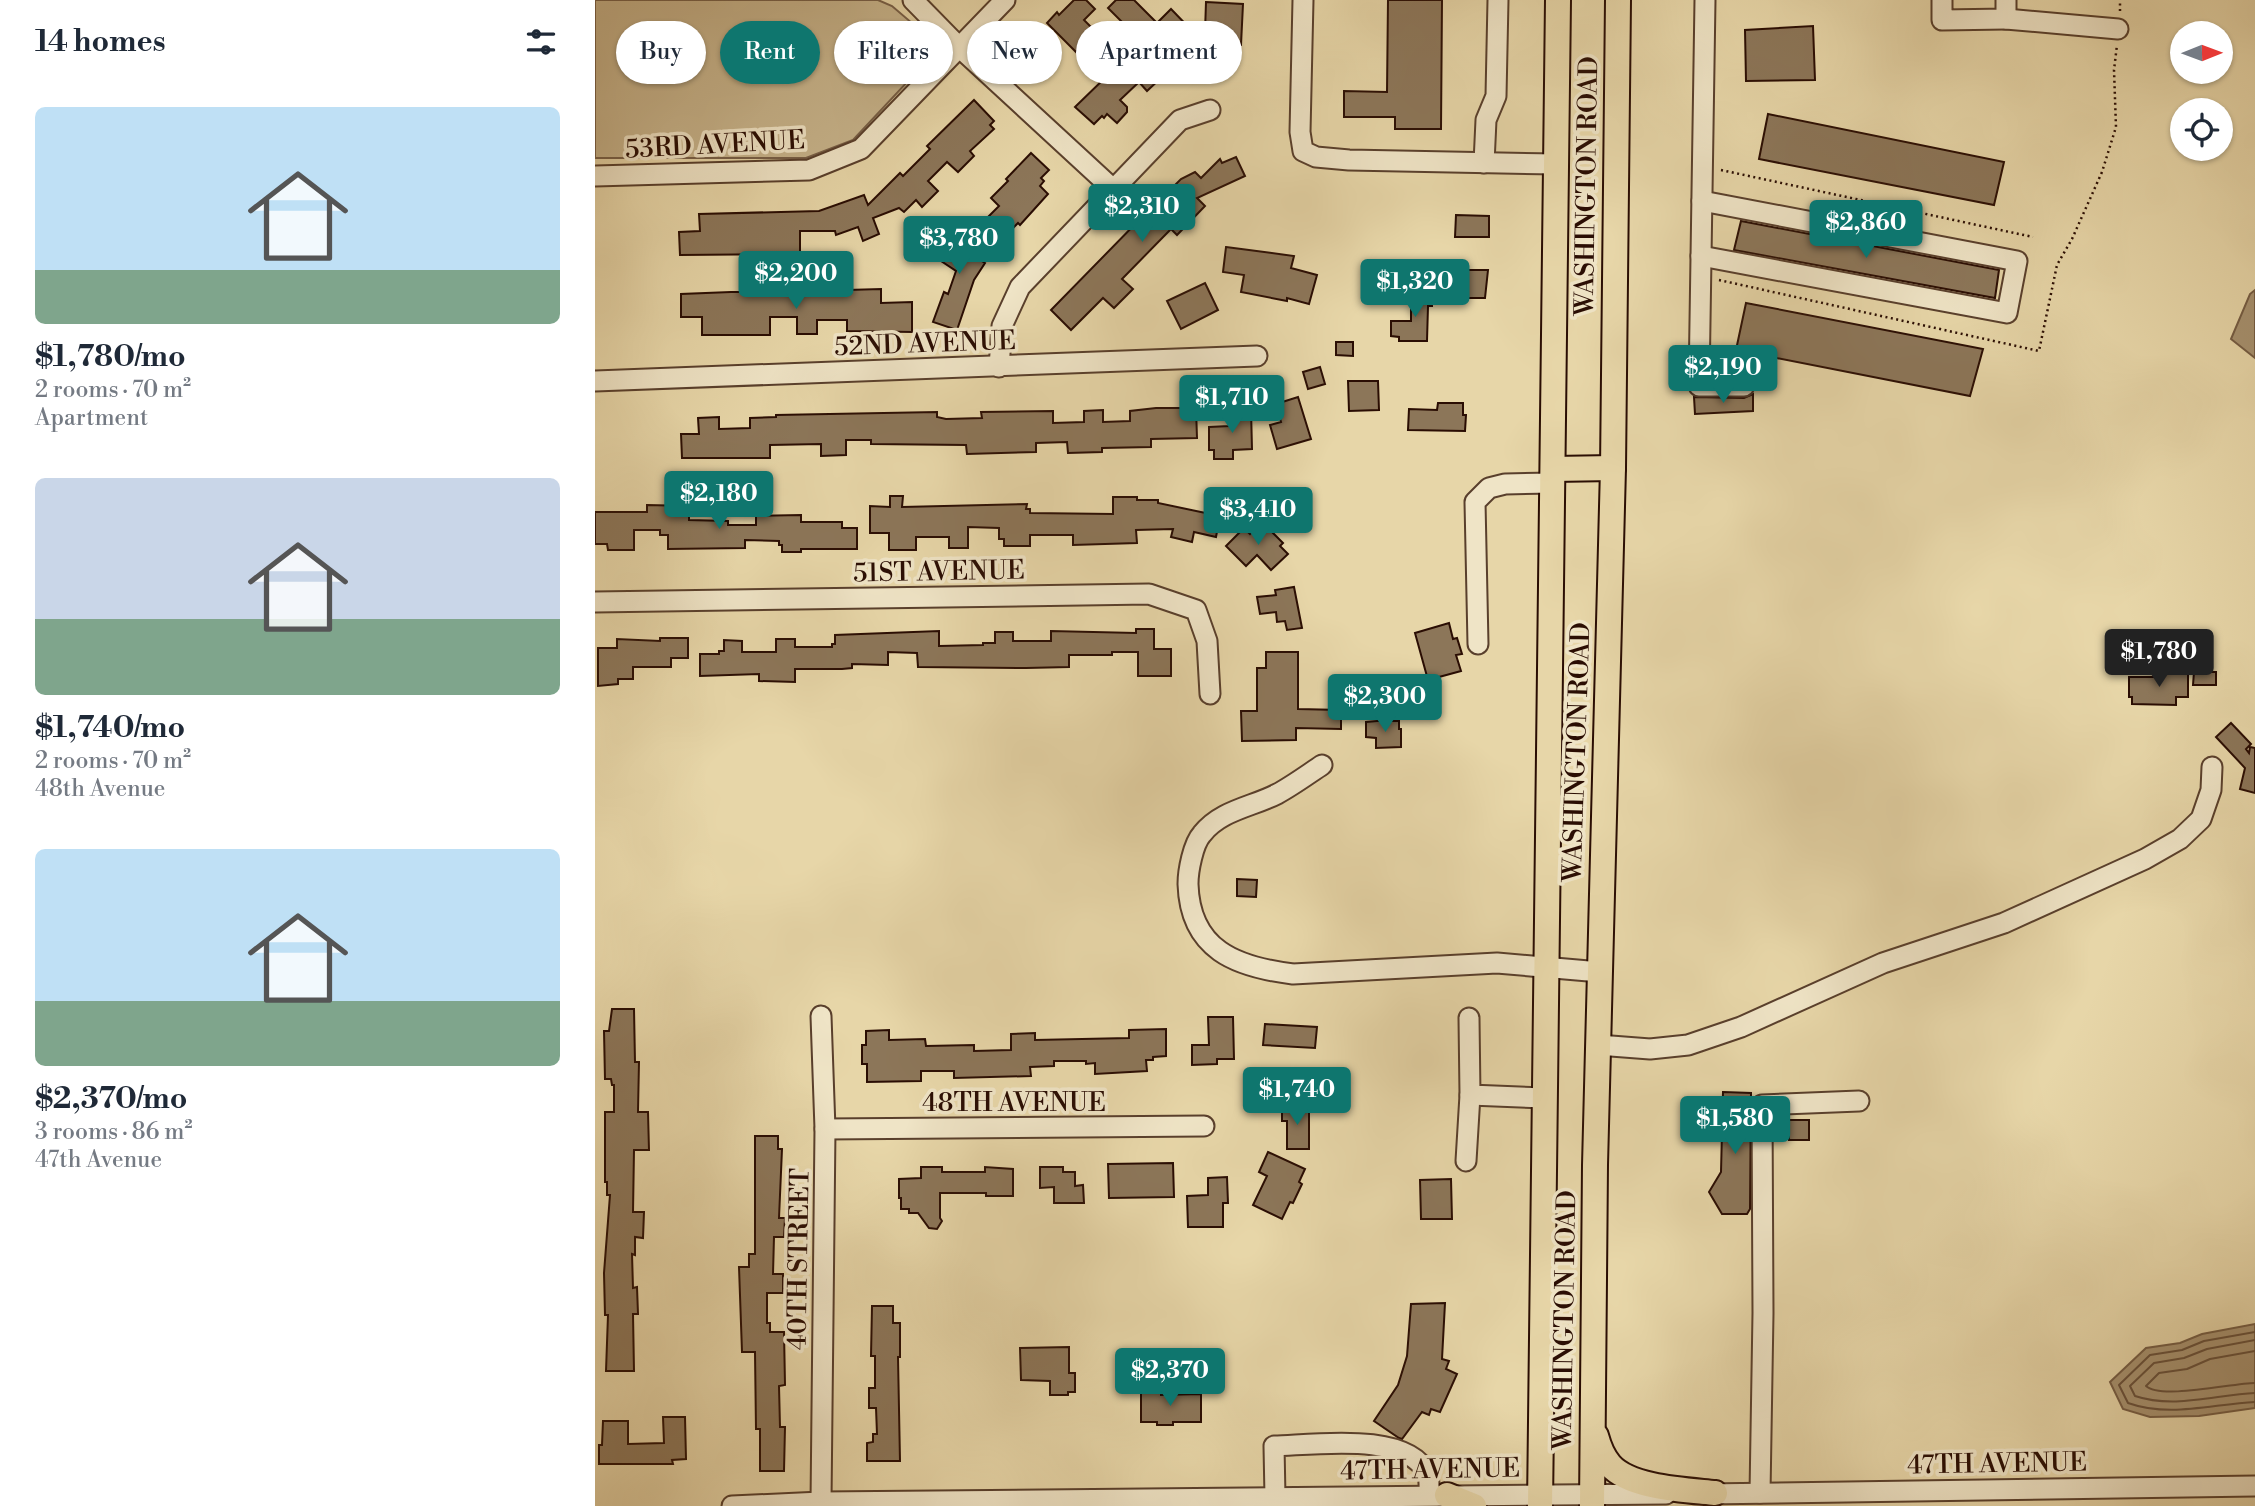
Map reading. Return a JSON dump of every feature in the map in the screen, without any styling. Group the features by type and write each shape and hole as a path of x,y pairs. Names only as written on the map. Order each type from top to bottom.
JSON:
{"main road":[{"name":"WASHINGTON ROAD","path":"1540,1500 1558,0"},
{"name":"WASHINGTON ROAD","path":"1592,1501 1598,1045 1613,468 1618,0"},
{"path":"1553,476 1613,468"},
{"path":"1592,1425 1603,1455 1617,1472 1657,1486 1715,1493"},
{"path":"1438,1495 1473,1506"}],"street":[{"path":"913,0 959,47 1113,188"},
{"name":"53RD AVENUE","path":"595,176 809,170 861,149 1005,0"},
{"path":"1303,0 1300,132 1303,151 1316,157 1349,160 1556,164"},
{"path":"1484,163 1486,120 1496,96 1498,0"},
{"path":"1705,0 1699,386 1744,386"},
{"path":"1942,0 1942,20 2005,10 2118,29"},
{"path":"999,367 1002,326 1020,288 1179,120 1210,110"},
{"path":"1701,256 2007,313 2017,261 1702,201"},
{"name":"52ND AVENUE","path":"595,382 1257,356"},
{"path":"1478,644 1475,502 1489,488 1553,476"},
{"name":"51ST AVENUE","path":"595,602 1149,594 1196,610 1207,641 1210,694"},
{"path":"1322,765 1276,794 1231,811 1201,834 1188,870 1188,881 1189,903 1204,939 1233,960 1264,970 1293,974 1497,963 1600,972"},
{"path":"1598,1045 1650,1049 1688,1045 1741,1027 1883,963 2004,923 2145,859 2181,839 2201,819 2211,790 2212,767"},
{"name":"40TH STREET","path":"821,1016 825,1129 821,1502"},
{"path":"1467,1160 1469,1018"},
{"path":"1470,1096 1545,1098"},
{"path":"1760,1493 1762,1105 1859,1101"},
{"name":"48TH AVENUE","path":"825,1129 1204,1126"},
{"path":"1275,1497 1274,1446 1371,1443 1408,1452 1421,1462 1438,1495"},
{"name":"47TH AVENUE","path":"732,1506 821,1502 1275,1497 1320,1501 1438,1495 1592,1501 1715,1493 2255,1486"}],"path":[{"path":"1713,279 2039,351 2057,265 2073,239 2102,172 2116,127 2114,70 2120,0"},
{"path":"1715,169 2033,237"}],"shaded area":[{"path":"595,0 878,0 892,6 910,21 834,21 834,84 905,84 853,140 806,158 595,158"}],"water":[{"path":"2255,290 2255,358 2231,339 2250,294"},
{"path":"2255,1324 2255,1408 2199,1416 2150,1417 2123,1409 2110,1382 2146,1348 2180,1343 2202,1334"}],"building":[{"path":"1074,0 1086,0 1095,9 1085,21 1076,21 1076,52 1062,38 1062,21 1049,21 1057,12 1059,15"},
{"path":"1116,0 1134,0 1155,21 1121,21 1108,8"},
{"path":"1388,0 1442,0 1441,129 1395,129 1395,117 1344,117 1344,91 1387,92"},
{"path":"1206,2 1243,4 1242,24 1242,21 1205,21"},
{"path":"1171,9 1183,21 1159,21"},
{"path":"1813,26 1815,80 1746,81 1745,30"},
{"path":"1099,84 1137,84 1120,100 1127,107 1127,112 1117,123 1107,114 1094,124 1075,107"},
{"path":"1141,84 1154,84 1147,91"},
{"path":"974,100 994,121 990,125 994,129 970,151 974,156 958,172 947,162 928,181 938,191 922,207 916,200 904,212 899,208 873,218 879,234 863,241 858,227 836,235 835,231 800,231 800,254 680,255 679,232 700,231 699,214 819,211 864,195 868,205 900,173 903,176 930,149 927,146"},
{"path":"1768,114 2004,162 1994,205 1759,159"},
{"path":"1031,153 1049,170 1041,178 1044,181 1040,186 1048,194 1020,225 1018,223 1001,240 983,222 999,206 991,198"},
{"path":"1236,157 1245,176 1197,198 1205,206 1177,235 1171,229 1122,279 1133,289 1114,308 1103,298 1071,330 1051,310 1145,214 1153,222 1173,201 1166,194 1181,179 1195,172 1201,178 1220,159 1222,163"},
{"path":"1456,215 1489,216 1489,237 1455,237"},
{"path":"1741,221 1999,270 1995,298 1734,250"},
{"path":"962,223 982,236 970,254 985,263 974,280 957,330 933,322 944,292 948,294 956,271 938,259"},
{"path":"1226,247 1294,256 1291,268 1317,275 1309,304 1241,292 1244,275 1223,272"},
{"path":"1465,270 1488,270 1485,298 1465,298"},
{"path":"1205,283 1218,310 1181,329 1167,301"},
{"path":"881,289 881,303 912,302 912,332 847,331 847,320 817,320 817,334 797,334 797,317 770,317 770,335 702,335 702,317 681,317 681,294 812,293"},
{"path":"1431,290 1432,306 1428,306 1427,341 1399,341 1399,337 1391,336 1391,321 1411,321 1411,291"},
{"path":"1746,303 1983,349 1970,396 1736,350"},
{"path":"1336,342 1353,342 1353,356 1336,355"},
{"path":"1320,367 1325,384 1308,389 1303,372"},
{"path":"1348,381 1378,381 1379,410 1349,411"},
{"path":"1753,394 1753,411 1695,414 1694,397 1744,398"},
{"path":"1298,397 1311,439 1277,449 1270,425 1281,422 1276,404"},
{"path":"1438,403 1463,403 1463,415 1466,415 1465,431 1408,430 1409,409 1437,410"},
{"path":"1196,408 1197,438 1151,439 1151,447 1102,448 1102,452 1068,453 1067,442 1036,443 1036,452 967,454 966,445 871,444 871,440 846,440 846,455 821,456 821,444 770,445 770,458 682,458 681,434 699,434 698,418 719,417 719,429 750,428 750,418 776,415 937,412 937,417 946,419 982,418 981,412 1053,411 1053,423 1084,422 1084,411 1103,410 1103,422 1130,421 1130,411"},
{"path":"1229,409 1251,409 1252,449 1233,450 1233,459 1214,459 1214,450 1209,450 1209,427 1229,426"},
{"path":"890,496 903,496 902,507 1027,504 1026,509 1030,509 1030,513 1113,514 1113,497 1137,497 1137,500 1158,500 1158,503 1220,516 1216,537 1194,532 1192,542 1171,537 1173,529 1136,530 1137,543 1073,545 1073,535 1030,535 1030,546 1004,546 1004,539 999,539 999,528 968,527 968,548 949,548 949,537 916,537 916,550 889,550 889,533 870,533 870,506 890,507"},
{"path":"647,505 689,506 689,520 728,521 728,525 756,525 756,516 801,515 801,522 842,522 842,528 857,528 857,549 801,549 801,552 782,552 779,541 745,540 745,548 668,549 668,535 660,535 660,530 634,530 634,550 608,550 607,544 595,544 595,512 647,512"},
{"path":"1262,522 1283,543 1280,546 1288,554 1271,570 1257,555 1246,566 1226,546 1244,528 1250,534"},
{"path":"1294,587 1302,628 1287,630 1285,621 1277,622 1276,612 1260,614 1257,597 1276,595 1275,590"},
{"path":"1449,623 1453,639 1457,638 1462,654 1456,655 1461,671 1428,680 1415,633"},
{"path":"1136,629 1154,629 1154,649 1171,649 1171,676 1138,676 1138,652 1069,655 1069,667 1026,668 918,667 917,653 888,652 888,665 852,664 852,668 842,669 795,669 795,682 759,681 759,674 700,676 700,654 719,654 719,651 724,651 724,640 742,641 742,652 776,652 776,639 795,639 795,647 832,647 832,644 835,644 835,635 939,631 939,646 995,643 995,632 1013,632 1013,641 1051,641 1051,631 1136,633"},
{"path":"660,638 688,638 688,658 671,658 671,667 633,667 633,679 618,679 618,684 598,686 598,648 617,648 617,639 660,641"},
{"path":"1266,652 1298,652 1298,709 1341,710 1341,729 1296,728 1296,740 1242,741 1241,711 1257,711 1257,668 1266,668"},
{"path":"2194,672 2216,672 2216,685 2193,685"},
{"path":"2163,673 2188,673 2188,697 2176,697 2176,705 2132,704 2132,697 2129,697 2129,677 2163,677"},
{"path":"1399,721 1401,747 1376,748 1376,738 1366,737 1366,722"},
{"path":"2231,723 2251,744 2246,749 2249,753 2250,747 2255,748 2255,793 2240,789 2245,768 2216,737"},
{"path":"1237,879 1257,880 1256,897 1237,896"},
{"path":"612,1009 634,1009 635,1062 639,1062 638,1112 648,1112 649,1150 634,1150 633,1212 644,1212 643,1238 635,1237 635,1255 632,1254 633,1288 637,1287 638,1314 633,1314 634,1371 606,1371 608,1315 605,1315 604,1273 610,1195 607,1195 605,1182 605,1112 614,1112 614,1085 611,1079 605,1079 604,1031 609,1031"},
{"path":"1208,1017 1233,1017 1234,1059 1217,1059 1217,1064 1192,1065 1192,1045 1209,1045"},
{"path":"1265,1024 1317,1027 1315,1048 1263,1045"},
{"path":"1166,1029 1166,1056 1146,1060 1147,1071 1095,1074 1095,1063 1054,1061 1054,1066 1030,1067 1031,1076 954,1078 954,1071 921,1071 921,1081 867,1082 867,1064 862,1064 862,1045 866,1045 866,1031 889,1030 889,1040 925,1039 926,1046 974,1045 974,1051 1011,1050 1011,1034 1035,1033 1035,1040 1129,1038 1129,1030"},
{"path":"1723,1092 1751,1093 1750,1209 1747,1214 1722,1214 1709,1192 1721,1172"},
{"path":"1300,1104 1300,1110 1309,1110 1309,1149 1287,1149 1287,1121 1282,1121 1282,1105"},
{"path":"1789,1120 1809,1120 1809,1140 1789,1140"},
{"path":"755,1136 778,1136 778,1149 782,1149 779,1218 785,1218 784,1237 774,1237 773,1274 783,1274 783,1293 767,1293 767,1323 770,1323 770,1332 784,1332 785,1385 779,1386 780,1427 785,1427 784,1471 760,1471 760,1429 756,1429 755,1352 742,1352 739,1267 749,1267 749,1254 755,1254"},
{"path":"1268,1152 1305,1169 1299,1182 1302,1184 1282,1219 1253,1205 1267,1176 1259,1172"},
{"path":"1173,1163 1174,1197 1109,1198 1108,1164"},
{"path":"921,1167 942,1167 942,1172 985,1172 985,1167 1013,1169 1013,1196 940,1193 942,1221 937,1229 929,1228 918,1213 901,1209 899,1198 899,1179 921,1178"},
{"path":"1040,1167 1063,1167 1063,1172 1075,1172 1075,1186 1083,1185 1084,1203 1054,1203 1054,1187 1040,1188"},
{"path":"1227,1177 1228,1203 1223,1203 1223,1227 1188,1227 1187,1196 1208,1195 1208,1178"},
{"path":"1451,1179 1452,1219 1421,1219 1420,1180"},
{"path":"1445,1303 1442,1359 1449,1361 1446,1369 1457,1374 1440,1412 1431,1409 1429,1415 1422,1412 1402,1439 1374,1421 1398,1385 1407,1356 1411,1304"},
{"path":"872,1306 893,1306 893,1323 900,1323 900,1461 867,1461 867,1443 873,1442 873,1434 877,1434 876,1408 869,1408 869,1388 875,1388 875,1356 871,1356"},
{"path":"1069,1347 1069,1373 1075,1373 1075,1392 1068,1392 1068,1395 1050,1395 1050,1381 1021,1380 1020,1348"},
{"path":"1141,1391 1161,1391 1161,1395 1201,1394 1201,1422 1157,1425 1157,1422 1141,1422"},
{"path":"663,1417 685,1417 686,1459 672,1460 673,1464 599,1464 603,1421 628,1421 628,1444 664,1443"}]}
